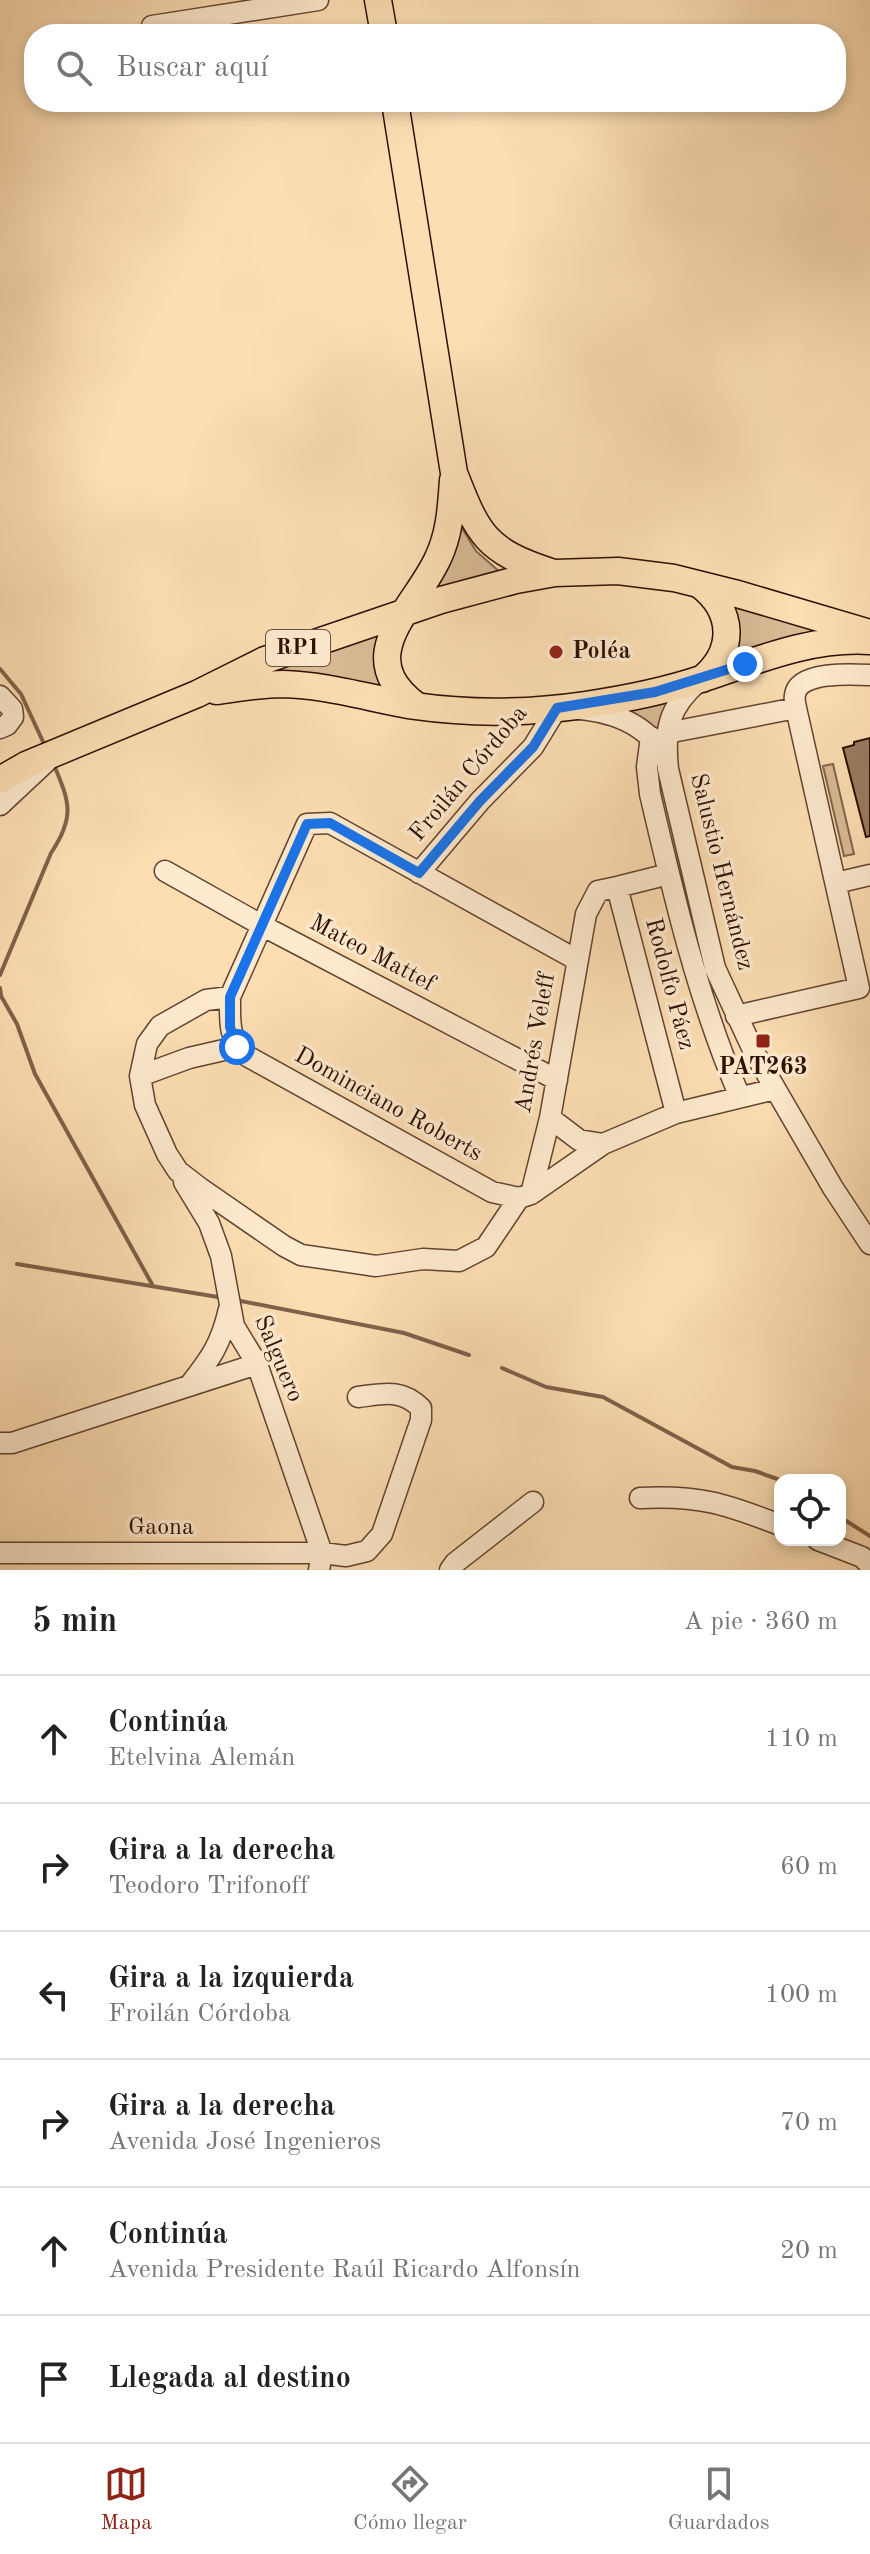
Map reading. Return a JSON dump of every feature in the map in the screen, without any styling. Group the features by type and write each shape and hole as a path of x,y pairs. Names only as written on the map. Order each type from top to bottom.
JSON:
{"main road":[{"path":"378,0 382,24"},
{"path":"397,112 454,473 469,513 485,538 507,555 555,573"},
{"path":"417,706 401,692 388,668 389,640 432,571 447,536 454,473"},
{"name":"RP1","path":"0,778 197,694 265,660 478,589 555,573 618,571 659,576 870,633"},
{"path":"700,585 717,602 726,624 727,636 721,659 702,679"},
{"path":"702,679 805,646 834,641 870,641"},
{"name":"RP1","path":"197,694 265,685 291,685 417,706 473,710 557,708 631,697 702,679"}],"street":[{"path":"158,24 207,8 318,0"},
{"path":"736,1016 859,988 795,700 802,681 818,677 870,675"},
{"path":"702,679 677,706 659,735 647,767 650,794 688,953 707,1014 740,1097"},
{"path":"0,696 12,709 13,717 0,728"},
{"path":"557,708 608,714 659,735 795,700"},
{"name":"Froilán Córdoba","path":"419,873 480,801 533,747 557,708"},
{"name":"Salustio Hernández","path":"659,735 715,968 736,1016 775,1089 870,1244"},
{"path":"0,805 56,752"},
{"path":"140,1076 189,1058 237,1047 230,1027 230,997 307,824 330,823 577,960"},
{"name":"Mateo Mattef","path":"165,871 263,926 557,1080"},
{"path":"607,889 669,874"},
{"path":"836,883 870,875"},
{"name":"Andrés Veleff","path":"525,1196 550,1118 586,914 607,889"},
{"name":"Rodolfo Páez","path":"607,889 676,1113"},
{"path":"140,1076 147,1044 160,1026 206,1000 230,997"},
{"name":"Dominciano Roberts","path":"237,1047 247,1056 492,1192 525,1196"},
{"name":"Salguero","path":"140,1076 145,1105 154,1128 213,1234 221,1256 234,1326 257,1364 321,1562"},
{"path":"178,1171 301,1255 376,1266 423,1259 459,1261 486,1247 525,1196 603,1144 676,1113 775,1089"},
{"path":"550,1118 579,1140 603,1144"},
{"path":"189,1386 222,1338 230,1308"},
{"path":"0,1443 12,1443 257,1364"},
{"name":"Gaona","path":"0,1553 149,1562 321,1562 367,1551 382,1534 421,1420 421,1408 410,1397 393,1393 358,1397"},
{"path":"640,1498 702,1499 732,1506 774,1523"},
{"path":"450,1570 533,1502"},
{"path":"834,1546 862,1557 870,1565"},
{"path":"321,1562 346,1570"}],"shaded area":[{"path":"457,520 476,551 501,573 419,599"},
{"path":"717,598 853,635 729,664"},
{"path":"384,628 386,694 234,677"},
{"path":"680,695 659,735 619,709"},
{"path":"833,764 854,854 844,856 823,766"}],"building":[{"path":"870,738 870,836 866,837 843,748"}],"waterway":[{"path":"0,669 21,694 45,746"},
{"path":"0,975 67,819 64,790 54,765"},
{"path":"0,988 35,1074 153,1286"},
{"path":"17,1264 224,1298"},
{"path":"236,1300 404,1333 469,1355"},
{"path":"502,1368 546,1387 603,1397 732,1467 774,1478"},
{"path":"846,1521 870,1536"}],"place":[{"name":"Poléa","path":"556,652"},
{"name":"PAT263","path":"763,1041"}],"route":[{"path":"237,1047 230,1027 230,997 307,824 330,823 419,873 480,801 533,747 557,708 655,692 745,664"}]}
